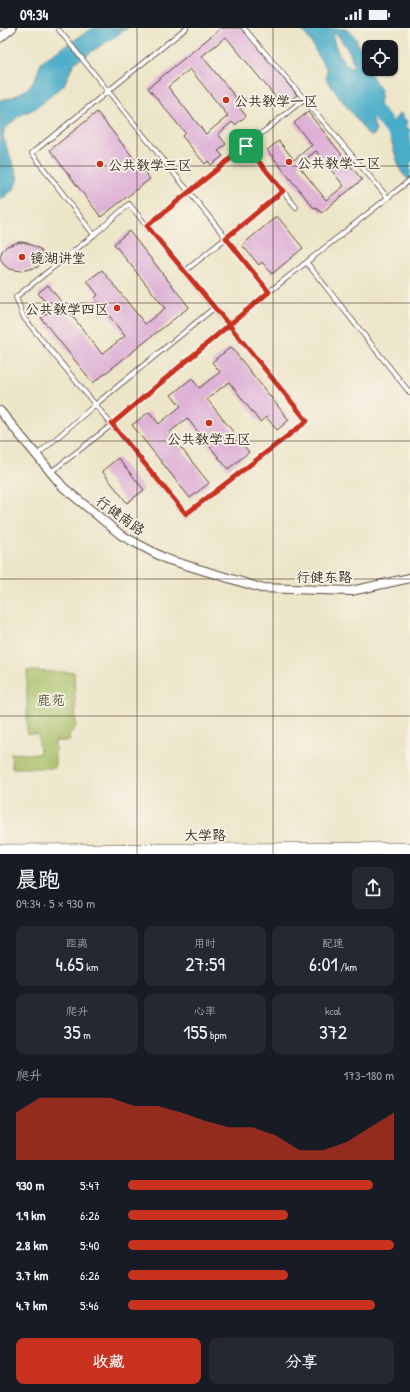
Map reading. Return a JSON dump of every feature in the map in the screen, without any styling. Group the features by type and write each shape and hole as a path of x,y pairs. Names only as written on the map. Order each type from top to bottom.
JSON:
{"highway":[{"name":"大学路","path":"0,851 410,849"}],"street":[{"path":"0,38 12,28"},
{"name":"行健南路","path":"0,411 63,487 121,534 166,559 260,588"},
{"name":"行健东路","path":"260,588 351,591 410,578"}],"lane":[{"path":"94,235 32,153 186,28"},
{"path":"244,28 388,198"},
{"path":"59,30 269,292"},
{"path":"147,226 304,99"},
{"path":"246,146 296,207"},
{"path":"51,472 112,424 269,292 410,180"},
{"path":"184,272 283,191"},
{"path":"129,204 307,421 186,514 24,318 16,297 94,235 129,204"},
{"path":"307,263 410,393"},
{"path":"37,455 96,404 214,308"}],"green space":[{"name":"鹿苑","path":"27,671 74,672 76,726 69,734 70,741 55,741 55,768 12,768 11,753 40,754 38,734 27,734"}],"water":[{"path":"93,28 128,28 74,63 64,85 36,108 19,116 4,130 3,137 18,178 14,189 0,201 0,100 11,98 27,89 35,79 42,61"},
{"path":"299,28 346,29 355,37 362,54 362,76 372,76 381,90 379,105 374,111 372,119 376,131 374,135 370,136 367,133 328,82 326,78 327,69 307,37","holes":["334,34 337,34 350,53 354,66 352,68 342,60 335,46 333,37"]},
{"path":"400,113 408,123 405,125 410,130 410,182 400,169 391,139 394,128 394,120"}],"building":[{"name":"公共教学一区","path":"221,28 243,28 297,95 283,106 226,37 202,56 242,105 239,107 246,116 235,125 232,122 218,134 226,144 218,151 223,156 211,165 208,161 205,164 182,136 185,133 148,88","holes":["190,69 228,116 206,134 168,87"]},
{"name":"公共教学三区","path":"97,112 150,179 101,217 50,150"},
{"name":"公共教学二区","path":"308,112 362,180 321,213 316,207 314,208 267,150 279,141 294,160 312,145 294,123","holes":["316,151 344,186 326,200 298,165"]},
{"path":"277,216 303,248 272,274 262,262 259,265 242,245"},
{"name":"公共教学四区","path":"129,231 189,307 93,383 41,318 51,310 38,293 48,285 102,354 125,336 95,298 98,295 87,281 102,270 145,324 165,308 114,244"},
{"name":"镜湖讲堂","path":"20,242 27,243 40,249 43,260 38,267 21,271 9,269 3,264 0,257 2,251 7,246"},
{"name":"公共教学五区","path":"231,347 289,420 277,430 266,417 260,422 229,382 207,399 249,452 228,469 187,418 169,433 209,483 190,498 132,425 149,412 159,424 181,406 171,395 192,378 199,388 220,372 212,362"},
{"path":"118,458 144,490 127,503 102,471"}],"waterway":[{"path":"363,96 398,137 410,155"}],"place":[{"name":"公共教学一区","path":"226,100"},
{"name":"公共教学二区","path":"289,162"},
{"name":"公共教学三区","path":"100,164"},
{"name":"镜湖讲堂","path":"22,257"},
{"name":"公共教学四区","path":"117,308"},
{"name":"公共教学五区","path":"209,423"}],"route":[{"path":"246,146 147,226 229,325 112,424 186,514 307,421 229,325 269,292 226,238 283,191 246,146"}]}
